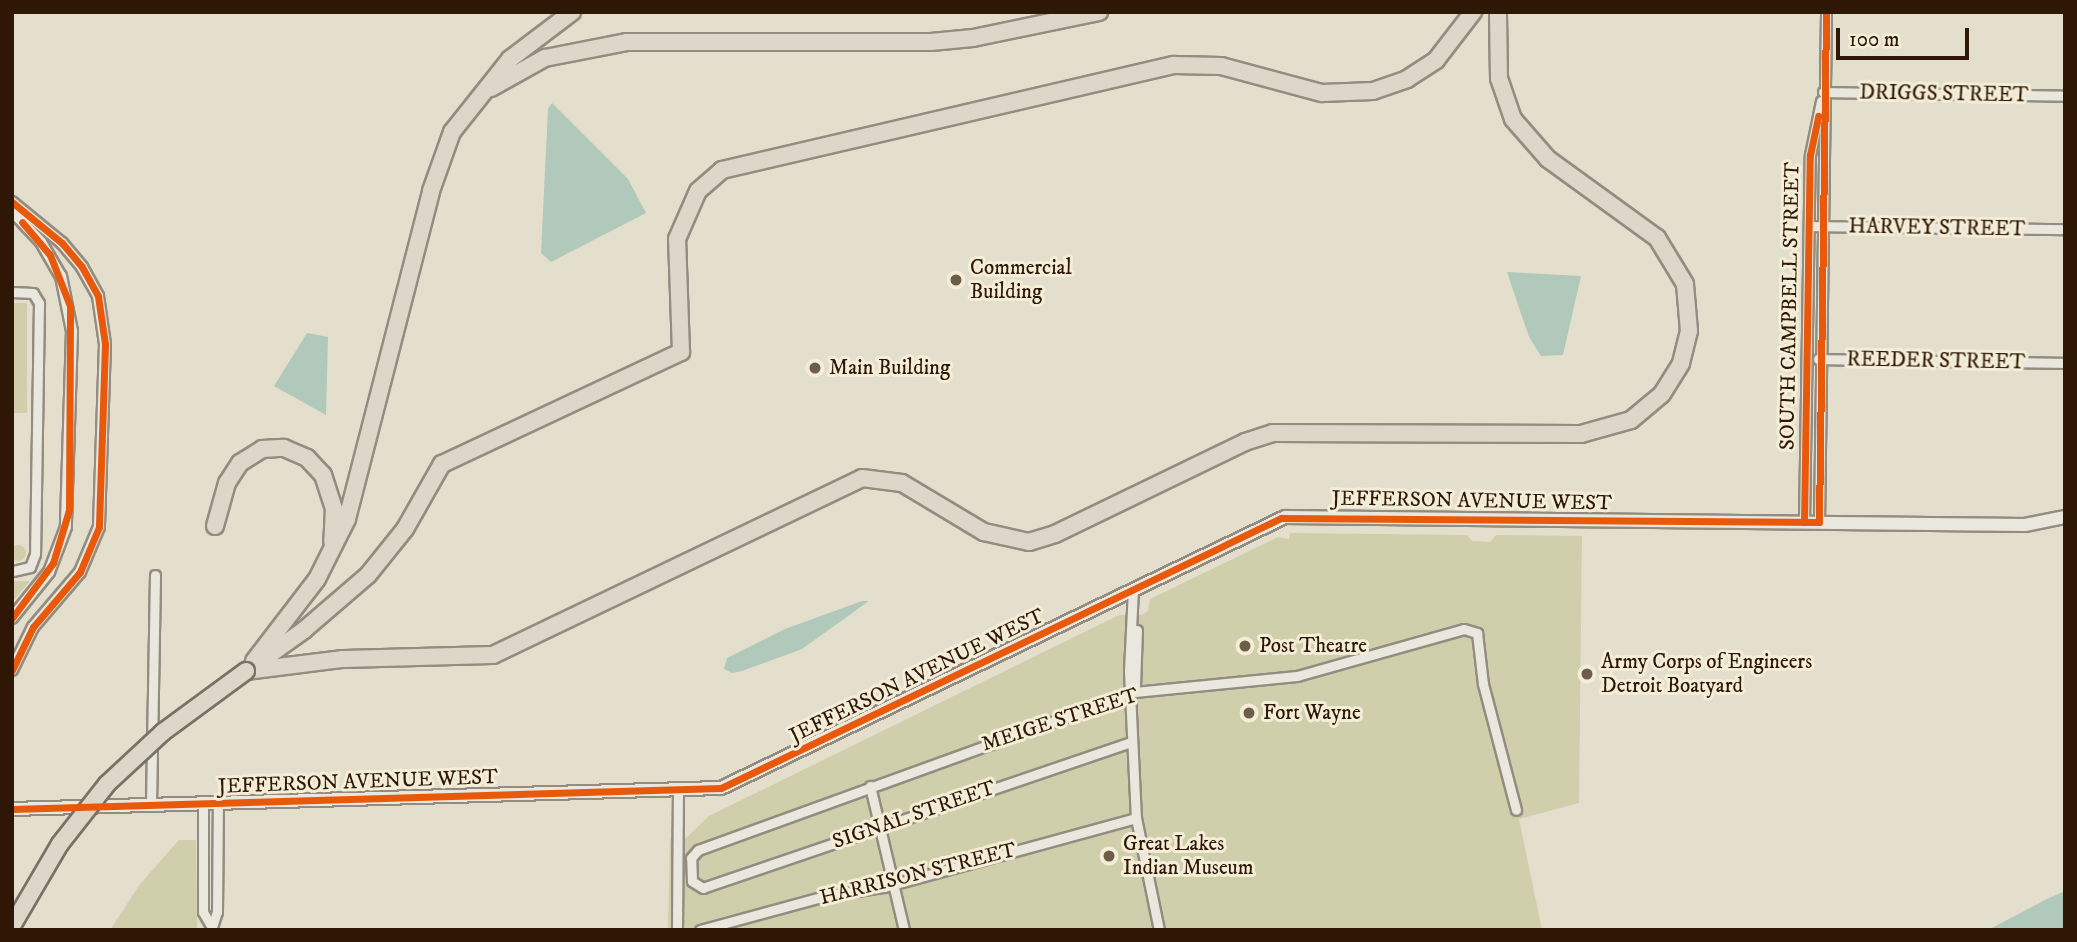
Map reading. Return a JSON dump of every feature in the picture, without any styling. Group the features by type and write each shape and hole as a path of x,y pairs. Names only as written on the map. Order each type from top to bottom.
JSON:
{"highway":[{"path":"246,671 327,563 352,505 436,174 466,111 517,51 572,12"},
{"path":"466,111 525,66 598,46 682,38 952,40 1099,12"},
{"path":"12,926 60,844 107,784 163,733 304,631 368,575 398,538 436,472 449,459 681,352 677,239 698,191 730,166 1174,65 1221,66 1333,94 1373,91 1407,79 1446,51 1473,12"},
{"path":"246,671 354,658 493,655 862,478 896,481 991,535 1029,542 1055,534 1245,442 1273,433 1569,435 1617,426 1650,406 1677,372 1689,331 1685,284 1657,238 1548,159 1513,120 1499,78 1498,12"},
{"path":"215,526 227,483 240,463 269,448 296,452 317,466 331,492 334,534 327,563"}],"main road":[{"name":"JEFFERSON AVENUE WEST","path":"12,809 678,790 734,784 1285,517 2025,525 2065,517"}],"street":[{"name":"SOUTH CAMPBELL STREET","path":"1819,522 1826,12"},
{"name":"SOUTH CAMPBELL STREET","path":"1804,522 1810,155 1823,92"},
{"name":"DRIGGS STREET","path":"1823,92 2065,96"},
{"path":"12,202 62,243 82,267 97,296 105,344 99,527 80,572 33,626 12,670"},
{"path":"12,211 41,242 61,276 72,331 66,527 49,572 12,618"},
{"name":"HARVEY STREET","path":"1809,226 2065,229"},
{"path":"12,292 36,295 33,565 12,571"},
{"name":"REEDER STREET","path":"1807,359 2065,363"},
{"path":"2065,510 2065,517"},
{"path":"151,805 155,575"},
{"path":"1133,589 1129,671 1133,692 1132,742 1136,818 1159,930"},
{"name":"MEIGE STREET","path":"696,887 692,881 695,852 1133,692 1297,676 1464,629 1474,631 1483,684 1516,810"},
{"name":"SIGNAL STREET","path":"696,887 1132,742"},
{"path":"870,786 904,930"},
{"path":"677,930 678,790"},
{"path":"203,804 203,912 211,928"},
{"path":"211,928 217,912 218,804"},
{"name":"HARRISON STREET","path":"700,930 895,883 1136,818"}],"shaded area":[{"path":"552,103 628,179 646,213 551,262 541,253 548,109"},
{"path":"1507,272 1581,276 1563,355 1541,356 1529,337"},
{"path":"12,303 27,303 27,413 12,413"},
{"path":"307,333 328,337 326,415 274,386"},
{"name":"Fort Wayne","path":"1290,533 1467,535 1472,541 1490,542 1496,535 1582,536 1579,803 1519,819 1542,930 668,930 670,838 686,838 709,816 1119,615 1141,615 1148,611 1150,599 1278,537 1289,539"},
{"path":"18,545 24,547 24,559 18,561 12,559 10,553 12,547"},
{"path":"12,581 30,581 12,602"},
{"path":"862,601 869,601 802,649 742,671 732,673 724,669 727,658 785,629"},
{"path":"179,840 196,840 197,930 110,930 140,884"},
{"path":"2065,891 2065,930 1988,930 2047,899"}],"cycle path":[{"path":"12,809 721,788 1281,518 1819,522 1826,12"},
{"path":"1804,522 1810,155 1818,116"},
{"path":"12,202 62,243 82,267 98,296 105,344 99,527 80,572 33,627 12,670"},
{"path":"12,618 53,563 69,510 70,306 50,255 22,222"}],"place":[{"name":"Commercial Building","path":"956,280"},
{"name":"Main Building","path":"815,368"},
{"name":"Post Theatre","path":"1245,646"},
{"name":"Army Corps of Engineers Detroit Boatyard","path":"1587,674"},
{"name":"Fort Wayne","path":"1249,713"},
{"name":"Great Lakes Indian Museum","path":"1109,856"}]}
